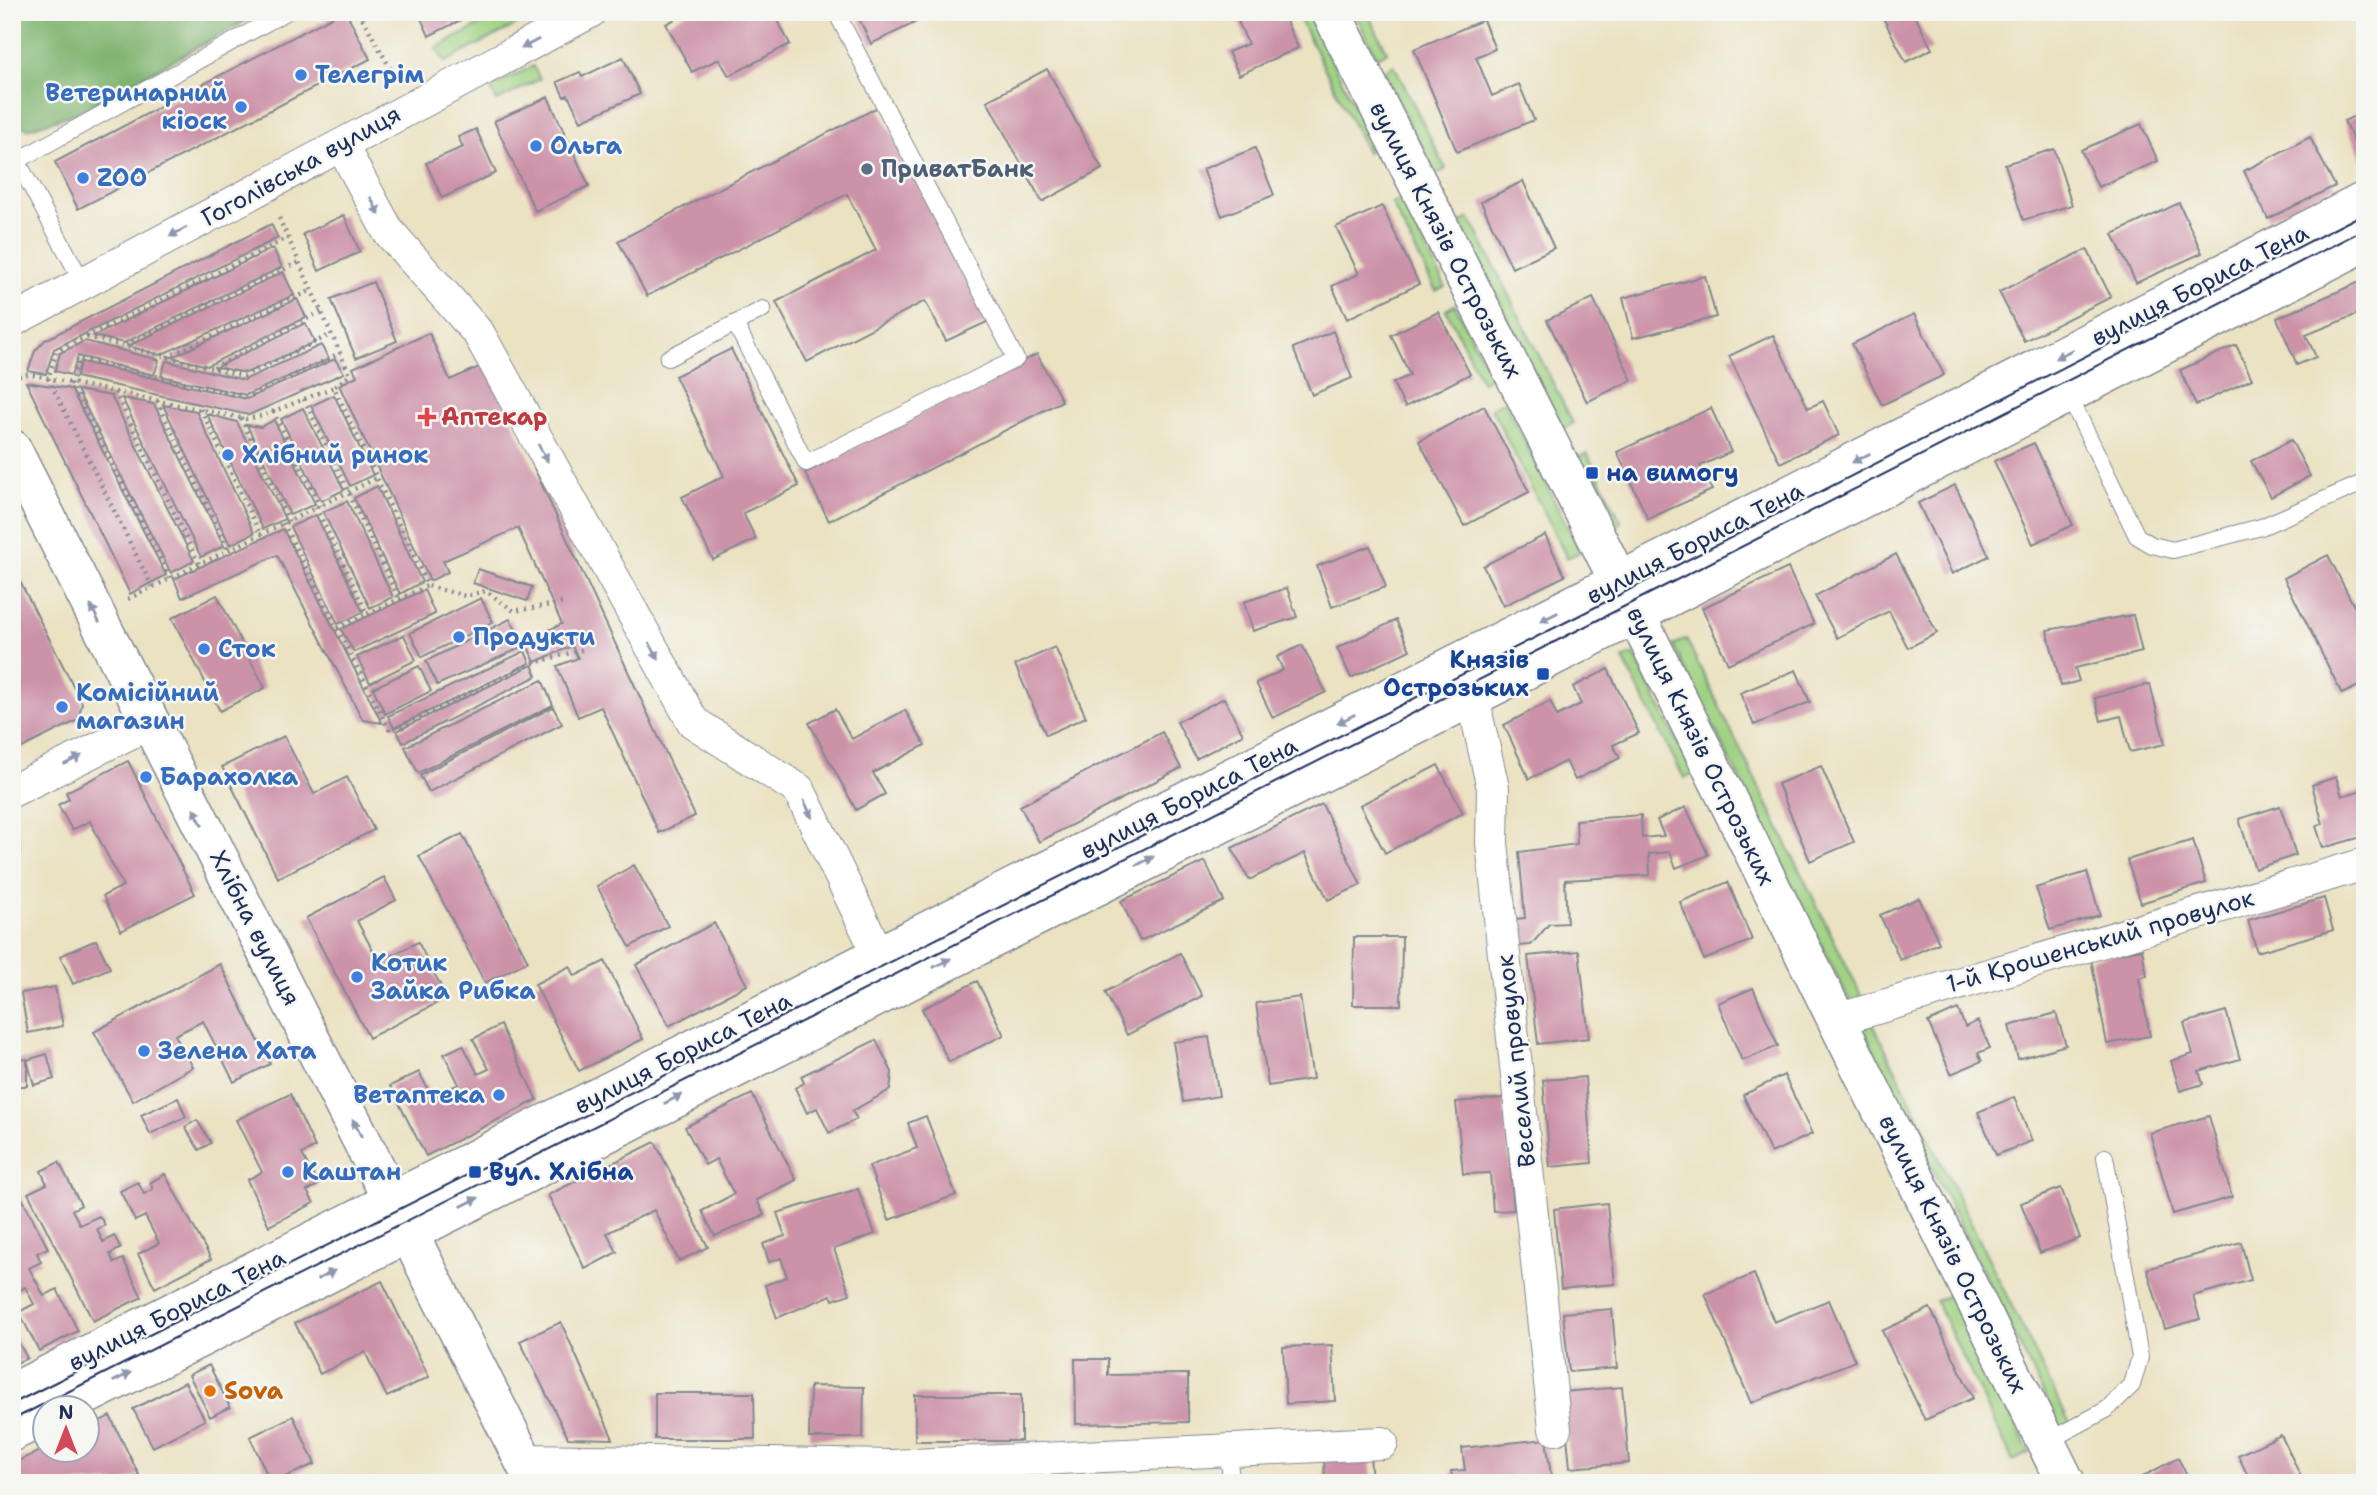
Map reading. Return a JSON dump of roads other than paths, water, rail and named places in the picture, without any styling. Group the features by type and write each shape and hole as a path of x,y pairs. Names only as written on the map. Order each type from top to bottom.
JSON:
{"street":[{"name":"Гоголівська вулиця","path":"12,321 590,12"},
{"name":"вулиця Князів Острозьких","path":"1331,12 1627,597 2066,1483"},
{"path":"342,146 388,231 402,251 479,334 694,722 799,790 885,971"},
{"name":"вулиця Бориса Тена","path":"86,1394 402,1216 1627,597 2365,201"},
{"name":"вулиця Бориса Тена","path":"885,971 1475,694 1627,597 2068,394 2365,242"},
{"name":"Хлібна вулиця","path":"12,449 530,1471"},
{"name":"Веселий провулок","path":"1475,694 1477,717 1493,788 1492,843 1555,1429"},
{"path":"12,791 150,723"},
{"name":"1-й Крошенський провулок","path":"1836,1020 2365,864"},
{"name":"вулиця Бориса Тена","path":"12,1393 402,1216"},
{"path":"12,1432 32,1422"},
{"path":"530,1471 892,1466 1381,1443"}],"lane":[{"path":"83,283 14,156 286,12"},
{"path":"736,325 806,463 1016,359 836,12"},
{"path":"668,358 736,325 762,309"},
{"path":"2068,394 2137,536 2152,545 2173,550 2261,527 2365,482"},
{"path":"2046,1442 2106,1410 2132,1385 2140,1357 2105,1157"},
{"path":"1227,1450 1232,1483"}],"tram line":[{"path":"12,1404 1578,616 2365,213"},
{"path":"12,1420 1584,627 2365,229"}],"place":[{"name":"Телегрім","path":"301,75"},
{"name":"Ветеринарний кіоск","path":"241,107"},
{"name":"Ольга","path":"536,146"},
{"name":"ПриватБанк","path":"867,169"},
{"name":"ZOO","path":"83,178"},
{"name":"Аптекар","path":"427,417"},
{"name":"Хлібний ринок","path":"228,455"},
{"name":"на вимогу","path":"1592,473"},
{"name":"Продукти","path":"459,637"},
{"name":"Сток","path":"204,649"},
{"name":"Князів Острозьких","path":"1543,674"},
{"name":"Комісійний магазин","path":"62,707"},
{"name":"Барахолка","path":"146,777"},
{"name":"Котик Зайка Рибка","path":"357,977"},
{"name":"Зелена Хата","path":"144,1051"},
{"name":"Ветаптека","path":"499,1095"},
{"name":"Каштан","path":"288,1172"},
{"name":"Вул. Хлібна","path":"475,1172"},
{"name":"Sova","path":"210,1391"}]}
